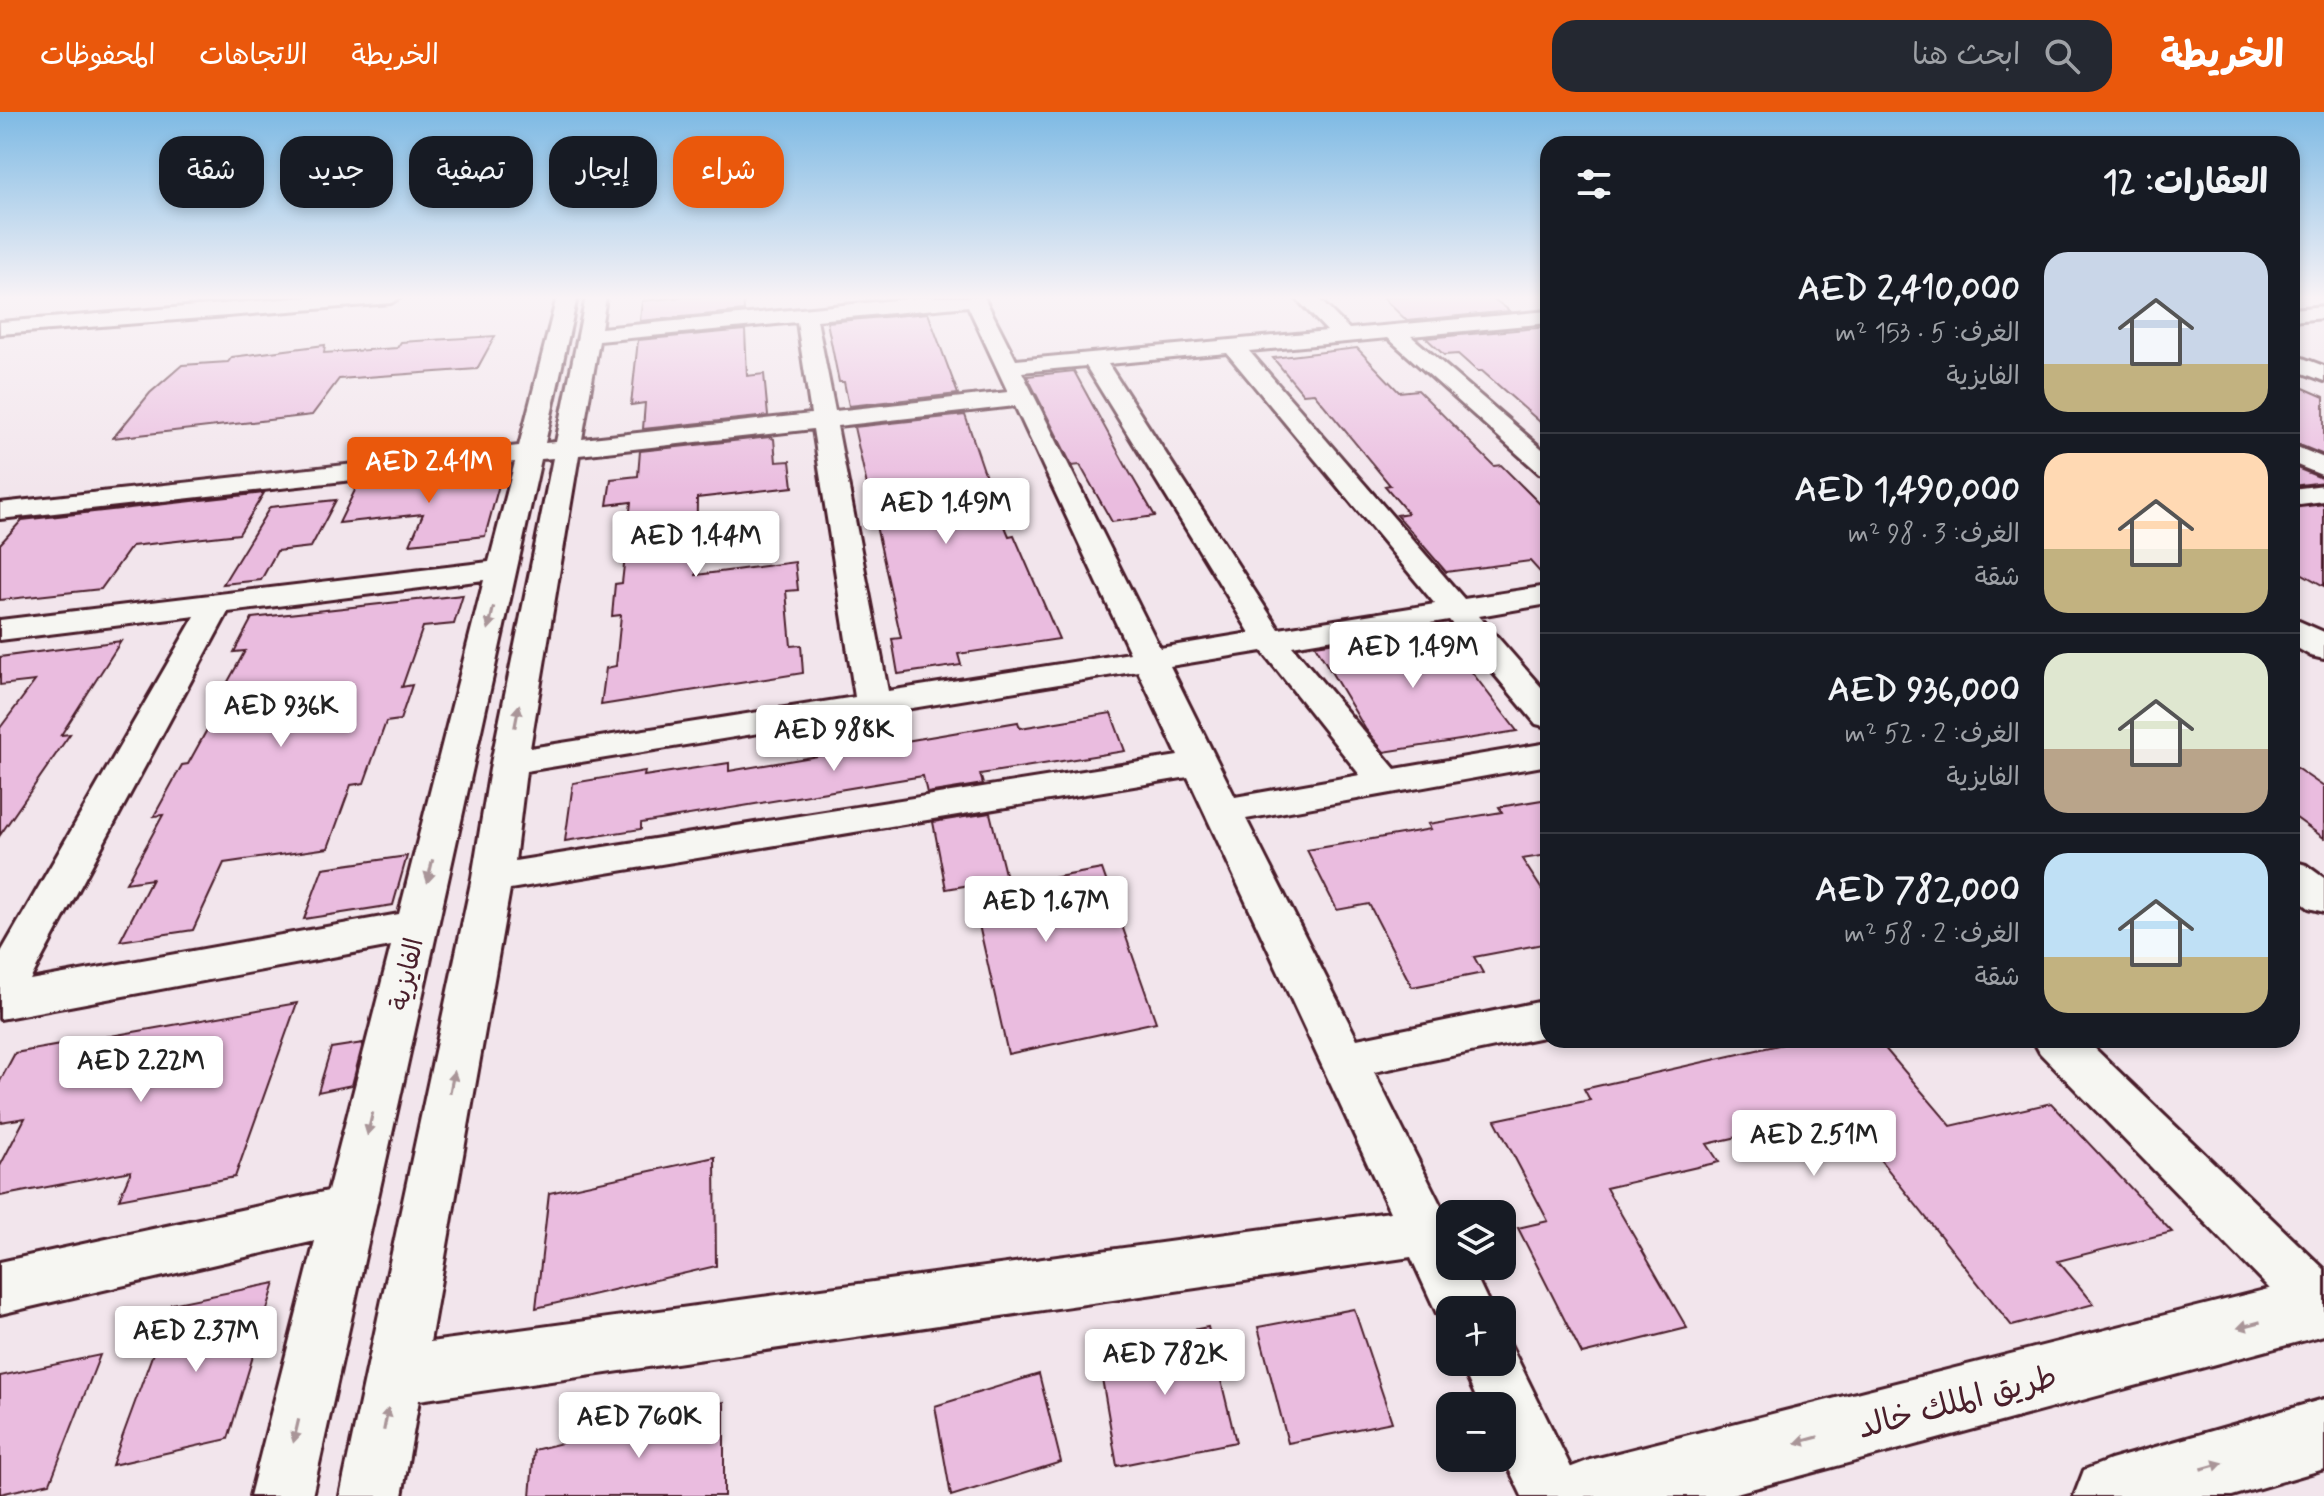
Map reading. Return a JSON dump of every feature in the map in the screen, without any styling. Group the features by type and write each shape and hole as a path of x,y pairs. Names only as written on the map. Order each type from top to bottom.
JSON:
{"main road":[{"path":"2300,604 2324,618"},
{"path":"2300,634 2324,648"},
{"name":"طريق الملك خالد","path":"1590,1496 2324,1305"},
{"path":"2110,1496 2324,1434"}],"street":[{"name":"الفايزية","path":"371,1496 492,878 559,362"},
{"name":"الفايزية","path":"281,1496 502,569 577,362"},
{"path":"814,362 873,704"},
{"path":"1006,362 1457,1296"},
{"path":"4,512 549,445 824,420 1016,383 1085,362"},
{"path":"1095,362 1270,640 1386,783"},
{"path":"1246,362 1540,708"},
{"path":"1427,362 1540,460"},
{"path":"2300,364 2324,374"},
{"path":"2300,457 2324,468"},
{"path":"2300,496 2324,493"},
{"path":"0,630 502,569"},
{"path":"509,763 1540,596"},
{"path":"0,993 217,604"},
{"path":"1223,811 1540,755"},
{"path":"492,878 1200,764"},
{"path":"2300,881 2324,898"},
{"path":"0,1002 417,926"},
{"path":"1343,1060 1540,1020"},
{"path":"2064,1048 2324,1305"},
{"path":"0,1288 349,1210"},
{"path":"395,1375 1426,1231"},
{"path":"1496,1376 1554,1496"}],"building":[{"path":"228,362 481,362 477,369 339,379 312,415 113,438 150,393 182,365"},
{"path":"636,362 746,362 747,376 764,374 768,416 643,429 645,403 631,405"},
{"path":"835,362 946,362 958,394 849,406 844,382 839,382"},
{"path":"1276,362 1370,362 1399,392 1418,390 1494,466 1501,465 1540,504 1540,572 1530,561 1446,572 1397,515 1408,513 1385,486 1390,485 1314,393 1303,394"},
{"path":"1466,362 1540,362 1540,422 1482,371 1477,371"},
{"path":"1074,371 1155,516 1112,522 1080,465 1072,466 1027,376"},
{"path":"2300,386 2324,397 2324,455 2300,445"},
{"path":"965,415 995,503 1009,536 1014,535 1059,639 958,654 961,665 898,674 892,639 901,638 854,427"},
{"path":"774,439 776,462 790,461 793,487 697,498 696,575 795,562 798,590 786,591 791,646 801,645 803,673 601,705 606,668 616,666 621,615 612,616 615,584 622,583 631,502 607,505 611,479 638,476 640,451"},
{"path":"2300,469 2324,479 2324,482 2300,485"},
{"path":"502,474 485,536 410,544 423,514 339,523 359,482 419,476 416,482"},
{"path":"264,493 239,534 132,546 101,589 0,600 0,544 22,520"},
{"path":"336,500 311,547 277,551 261,580 223,584 270,507"},
{"path":"2324,504 2324,586 2300,572 2300,507"},
{"path":"463,595 454,624 423,627 402,687 412,685 400,720 386,722 364,783 351,785 328,848 224,863 193,930 120,941 152,879 126,883 163,815 154,816 182,765 188,764 225,697 219,698 245,651 234,652 252,618"},
{"path":"1438,628 1517,731 1384,752 1366,730 1315,645"},
{"path":"121,641 61,735 70,734 0,835 0,728 35,681 0,685 0,657"},
{"path":"1111,713 1125,751 980,774 983,784 927,793 923,776 641,823 641,829 565,841 573,783 645,771 644,776 729,763 729,771 1018,722 1020,728"},
{"path":"2300,770 2324,787 2324,838 2300,821"},
{"path":"1540,800 1540,856 1522,859 1540,887 1540,945 1474,957 1483,973 1412,987 1369,904 1337,910 1307,850 1431,829 1428,824 1502,812 1499,807"},
{"path":"990,813 1008,886 1102,869 1156,1022 1008,1054 970,885 946,889 933,822"},
{"path":"407,856 393,905 304,919 323,868"},
{"path":"297,1003 235,1177 119,1199 131,1171 0,1196 0,1166 25,1118 0,1122 0,1081 15,1053"},
{"path":"363,1043 352,1085 318,1092 331,1048"},
{"path":"1766,1048 1885,1048 1951,1126 2051,1103 2172,1232 2058,1261 2094,1304 2012,1326 1843,1113 1707,1144 1719,1162 1606,1188 1687,1328 1582,1354 1518,1228 1548,1221 1495,1120 1590,1100 1584,1089"},
{"path":"715,1157 716,1266 536,1308 549,1193"},
{"path":"275,1283 228,1439 112,1465 171,1304"},
{"path":"1354,1309 1392,1422 1288,1443 1258,1327"},
{"path":"1208,1327 1236,1442 1117,1466 1097,1349"},
{"path":"100,1355 50,1483 0,1494 0,1376"},
{"path":"1039,1374 1061,1462 951,1496 935,1406"},
{"path":"724,1402 724,1496 530,1496 534,1450"}]}
